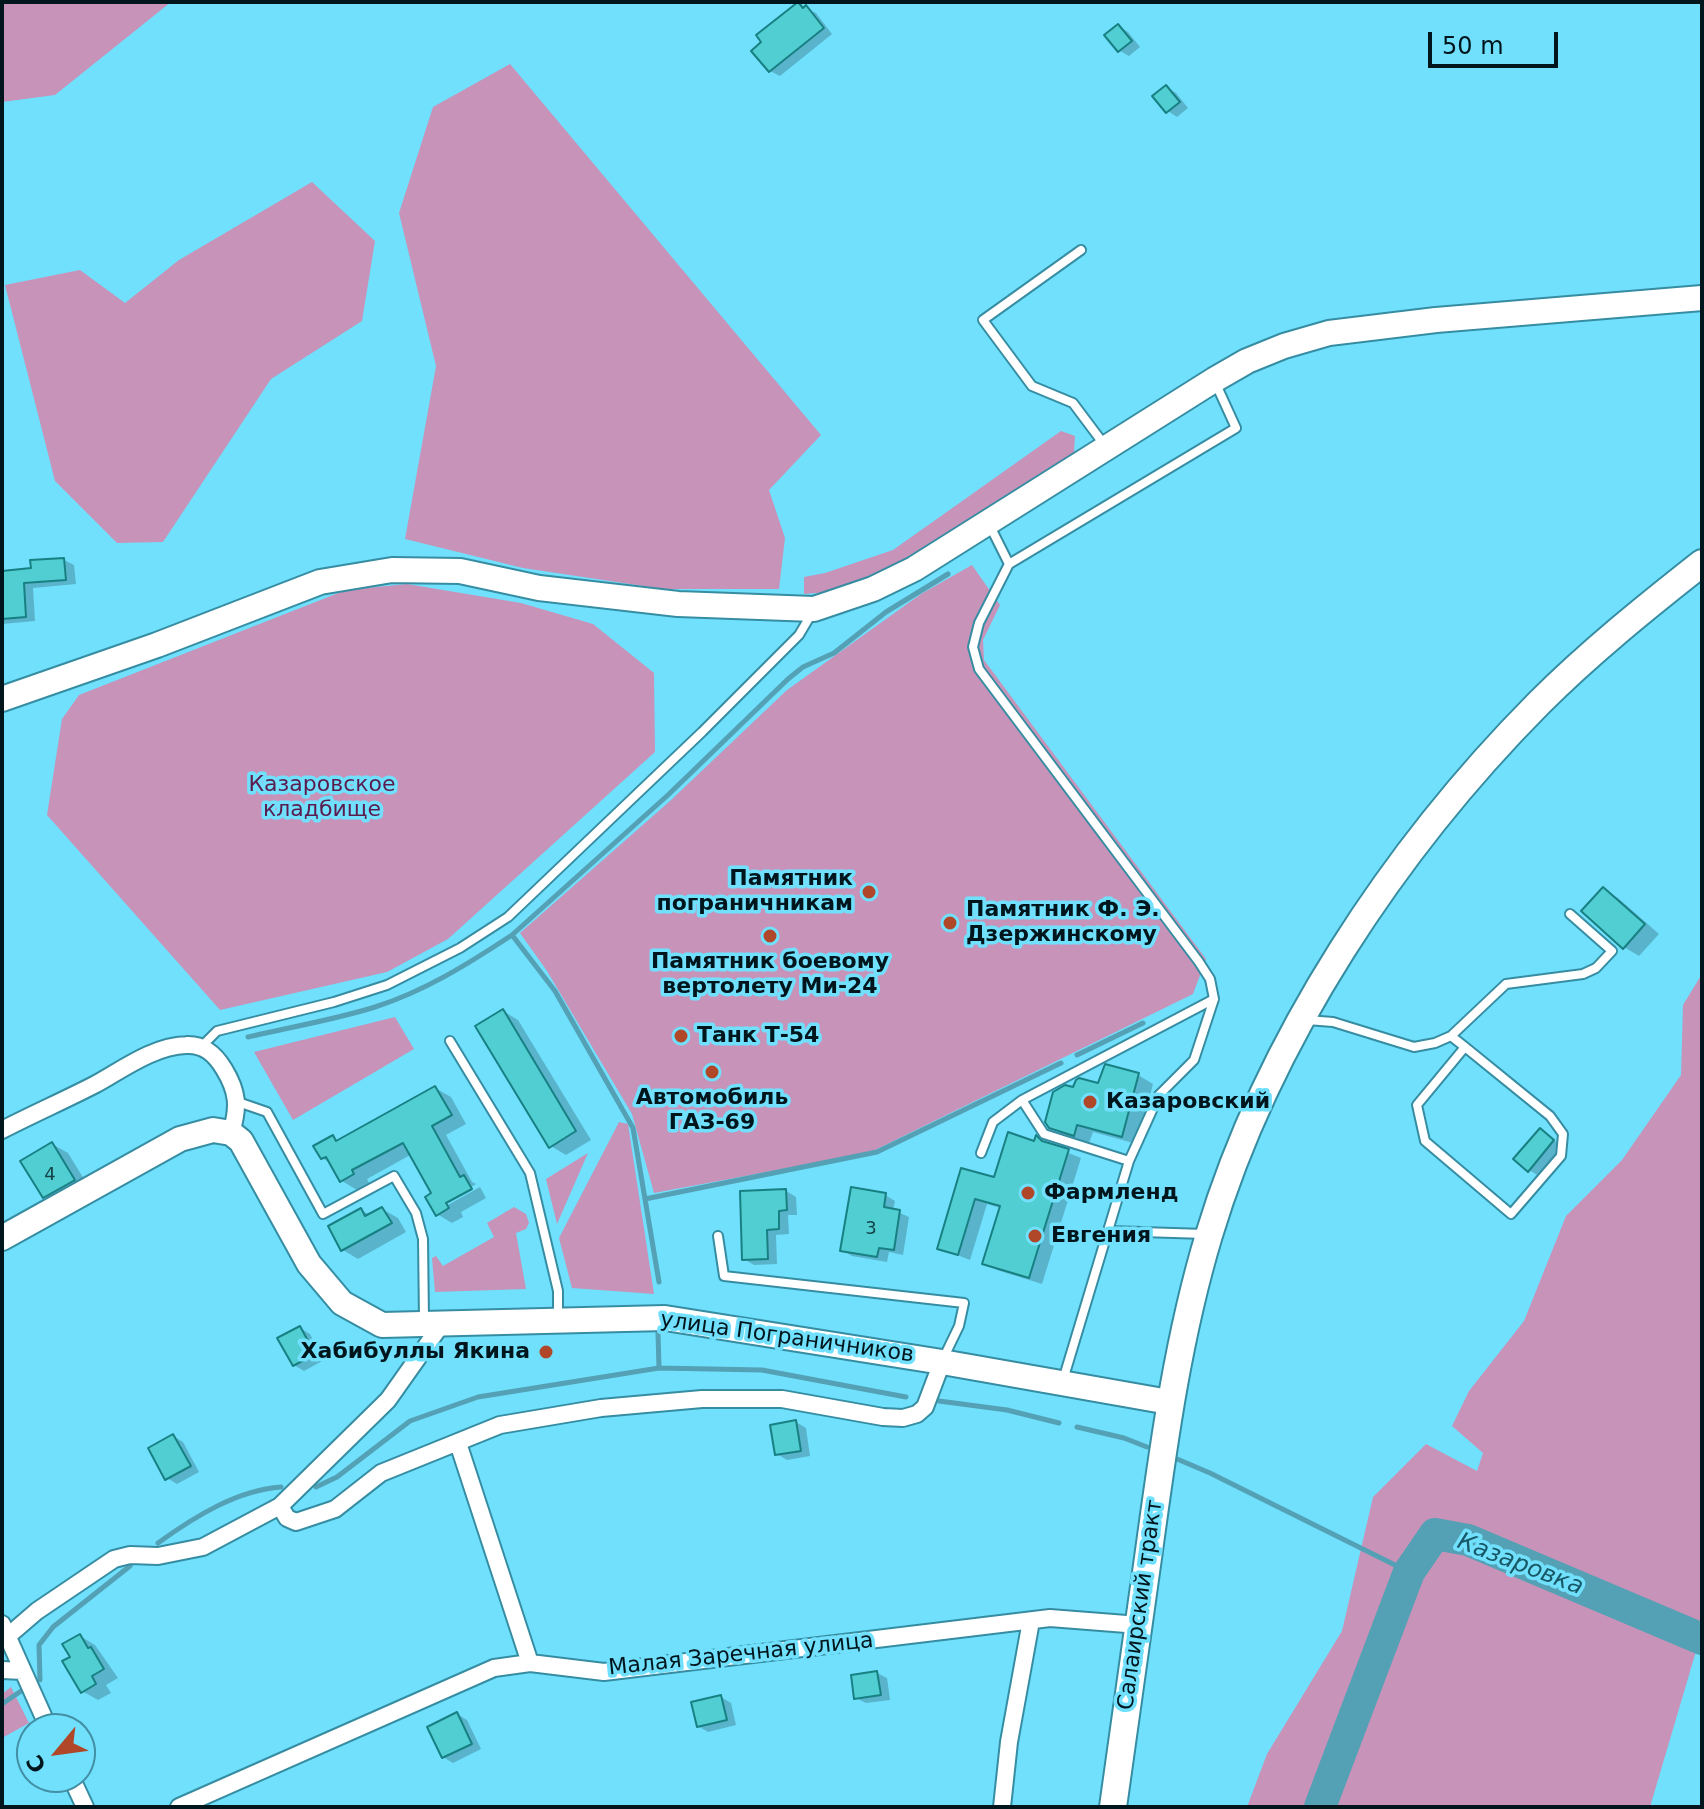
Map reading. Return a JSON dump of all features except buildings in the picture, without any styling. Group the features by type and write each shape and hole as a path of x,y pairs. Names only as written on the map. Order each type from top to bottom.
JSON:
{"main road":[{"name":"Салаирский тракт","path":"1113,1807 1169,1402 1209,1234 1237,1153 1302,1019 1342,952 1435,821 1539,703 1593,653 1702,563"}],"street":[{"path":"2,699 157,645 320,582 392,570 460,571 539,588 678,604 814,609 873,589 914,569 1214,380 1247,361 1284,346 1329,333 1436,320 1702,298"},
{"path":"2,1130 156,1052 184,1045 202,1046 220,1061 234,1085 238,1102 231,1133 213,1130 180,1139 2,1238"},
{"name":"улица Пограничников","path":"231,1133 241,1141 253,1160 309,1264 342,1303 382,1325 665,1318 1169,1402"},
{"path":"42,1713 5,1630 114,1559 130,1555 158,1556 203,1547 280,1506 388,1400 432,1325"},
{"name":"улица Пограничников","path":"280,1506 287,1518 296,1522 309,1518 335,1509 381,1473 425,1454 500,1425 551,1414 702,1399 782,1399 903,1418 917,1414 925,1407 942,1362"},
{"path":"458,1443 530,1663"},
{"name":"Малая Заречная улица","path":"179,1807 494,1668 530,1663 604,1672 1050,1618 1139,1625"},
{"path":"1002,1807 1009,1742 1031,1621"},
{"path":"2,1670 23,1671"}],"lane":[{"path":"1081,250 983,320 1032,386 1073,403 1106,447"},
{"path":"1061,1384 1129,1161 1159,1095 1194,1060 1214,999 1210,979 1199,962 979,669 973,647 1009,564 1236,428 1214,380"},
{"path":"988,522 1009,564"},
{"path":"202,1046 217,1031 334,1002 387,985 460,948 508,917 799,635 814,609"},
{"path":"1302,1019 1333,1022 1414,1047 1451,1036 1506,984 1583,974 1596,968 1612,951 1570,914"},
{"path":"981,1153 993,1122 1022,1100 1214,999"},
{"path":"1451,1036 1465,1047 1550,1116 1563,1134 1561,1156 1511,1214 1425,1141 1417,1105 1465,1047"},
{"path":"450,1041 530,1173 558,1291 558,1321"},
{"path":"1022,1100 1044,1134 1129,1161"},
{"path":"238,1102 267,1112 323,1214 394,1176 416,1213 423,1239 432,1325"},
{"path":"1110,1231 1209,1234"},
{"name":"улица Пограничников","path":"718,1236 724,1276 964,1303 959,1326 942,1362"}],"green space":[{"path":"2,2 171,2 55,95 2,102"},
{"path":"510,64 821,435 769,490 785,538 779,589 663,589 523,568 405,539 436,366 399,213 433,107"},
{"path":"312,182 375,241 362,321 271,379 163,542 117,543 55,481 5,285 80,270 125,303 179,260"},
{"path":"1061,431 1075,436 1074,453 899,568 843,591 804,594 804,577 893,550"},
{"path":"972,565 1000,605 983,640 984,660 1206,959 1193,994 869,1153 654,1193 632,1114 547,971 520,933 670,801 787,690 921,594"},
{"name":"Казаровское кладбище","path":"407,584 521,603 593,624 654,673 655,752 448,939 387,972 220,1010 47,815 62,719 79,695 346,590"},
{"path":"1702,974 1702,1631 1650,1807 1247,1807 1267,1754 1342,1631 1373,1497 1426,1444 1477,1471 1483,1453 1452,1426 1469,1391 1524,1321 1566,1216 1622,1160 1681,1075 1683,1005"},
{"path":"395,1017 414,1049 293,1120 254,1052"},
{"path":"619,1122 628,1124 654,1294 572,1288 559,1238"},
{"path":"588,1153 557,1224 546,1179"},
{"path":"514,1207 526,1214 529,1223 526,1229 516,1233 526,1289 435,1292 432,1258 436,1256 443,1266 494,1237 487,1223"},
{"path":"11,1687 24,1713 16,1713 16,1730 2,1738 2,1694"}],"waterway":[{"path":"659,1282 633,1128 555,991 512,935 668,795 788,679 803,667 834,653 886,612 948,574"},
{"path":"248,1037 344,1016 393,1001 446,976 512,935"},
{"path":"1077,1055 1143,1023"},
{"path":"645,1199 877,1152 1061,1063"},
{"path":"658,1333 659,1368"},
{"path":"316,1487 337,1477 410,1421 478,1397 659,1368 762,1370 906,1397"},
{"path":"939,1401 1007,1410 1059,1423"},
{"path":"1077,1427 1147,1447"},
{"path":"1177,1459 1409,1572"},
{"path":"158,1543 232,1499 281,1487"},
{"name":"Казаровка","path":"1320,1807 1409,1572 1435,1534 1468,1540 1702,1639"},
{"path":"40,1680 39,1645 53,1627 130,1566"},
{"path":"2,1704 24,1689"}],"place":[{"name":"Памятник пограничникам","path":"869,892"},
{"name":"Памятник Ф. Э. Дзержинскому","path":"950,923"},
{"name":"Памятник боевому вертолету Ми-24","path":"770,936"},
{"name":"Танк Т-54","path":"681,1036"},
{"name":"Автомобиль ГАЗ-69","path":"712,1072"},
{"name":"Казаровский","path":"1090,1102"},
{"name":"Фармленд","path":"1028,1193"},
{"name":"Евгения","path":"1035,1236"},
{"name":"Хабибуллы Якина","path":"546,1352"}]}
